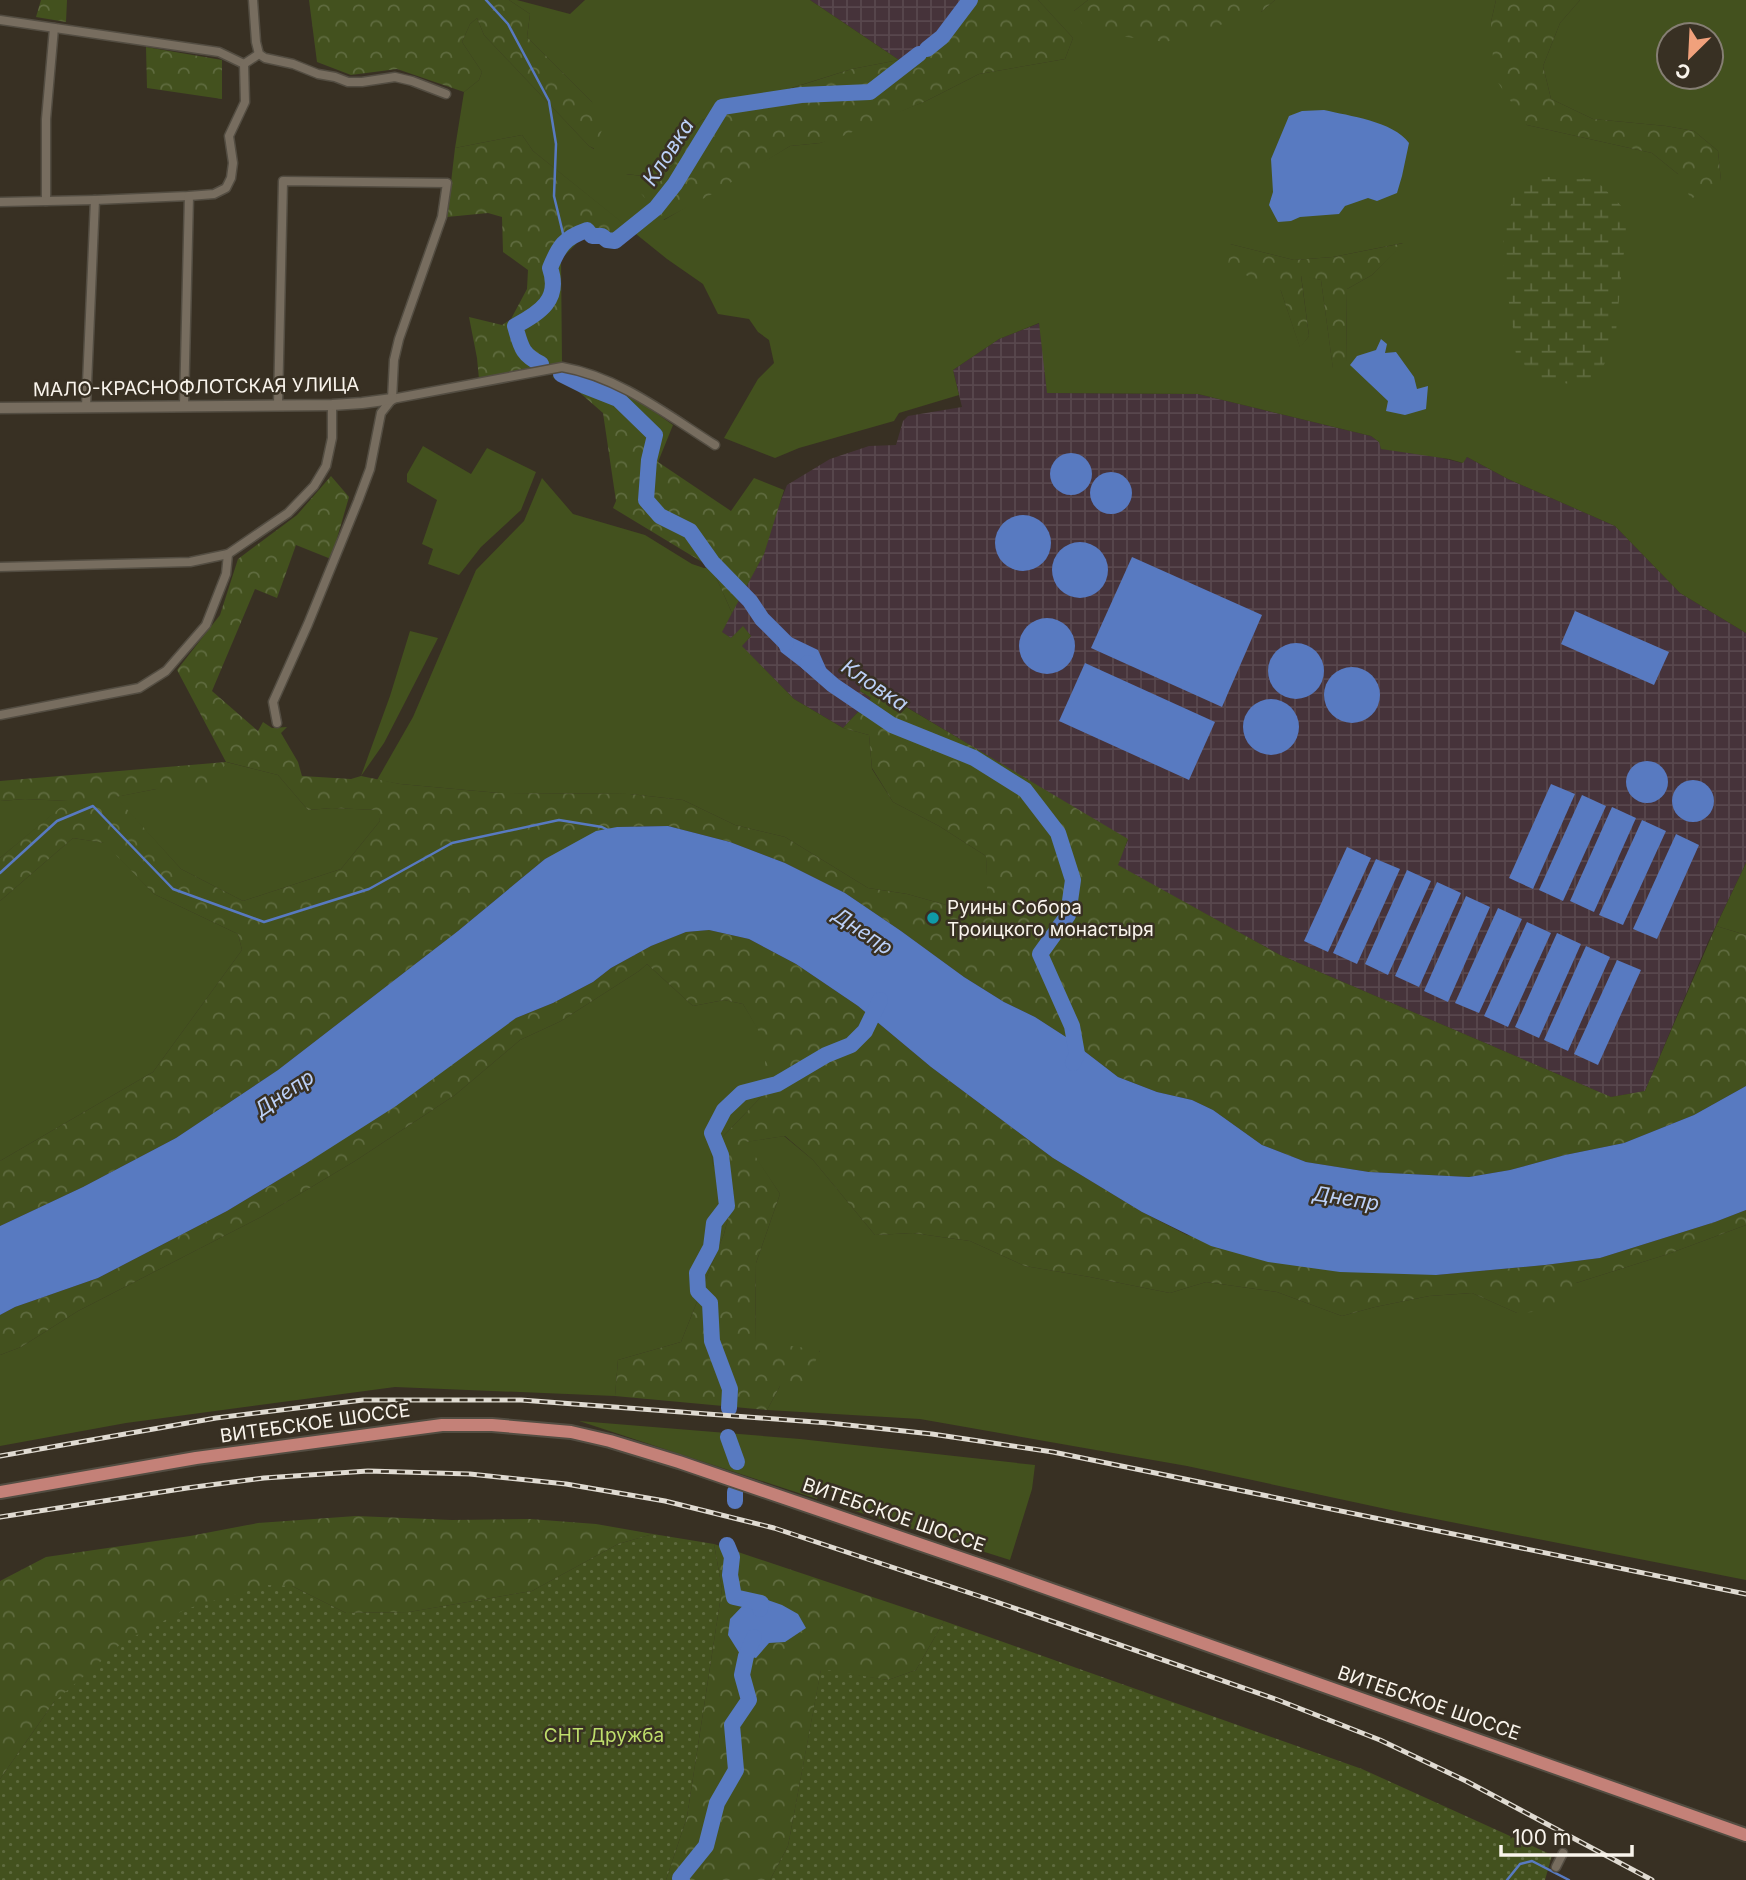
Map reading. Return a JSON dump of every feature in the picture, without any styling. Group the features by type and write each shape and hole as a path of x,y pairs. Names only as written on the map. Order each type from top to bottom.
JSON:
{"main road":[{"name":"ВИТЕБСКОЕ ШОССЕ","path":"0,1492 196,1458 442,1425 492,1425 571,1432 692,1466 1746,1835"}],"street":[{"path":"253,0 256,42 259,54 265,58 348,82 395,77 446,94"},
{"path":"0,20 219,52 244,64"},
{"path":"47,201 46,119 54,28"},
{"path":"244,64 259,54"},
{"path":"0,202 189,196 214,194 226,188 232,178 233,163 229,136 245,102 244,64"},
{"path":"277,723 273,702 308,624 370,470 381,413 392,399 394,360 399,339 442,217 447,183 283,181 278,404"},
{"path":"184,405 189,196"},
{"path":"86,407 96,200"},
{"path":"392,399 562,367 586,371 624,387 715,445"},
{"name":"МАЛО-КРАСНОФЛОТСКАЯ УЛИЦА","path":"0,408 332,405 392,399"},
{"path":"0,567 190,562 228,554 288,513 314,486 326,466 332,438 332,405"},
{"path":"0,715 139,688 166,671 206,625 226,574 228,554"},
{"path":"1556,1867 1563,1853"}],"shaded area":[{"path":"810,0 964,0 934,47 899,60"},
{"path":"1040,323 1048,393 1198,394 1371,436 1379,442 1462,463 1467,457 1508,479 1615,526 1680,593 1746,633 1746,863 1708,942 1645,1091 1611,1097 1280,955 1117,865 1128,840 865,682 860,691 871,698 843,728 794,699 741,646 751,636 743,627 731,638 721,632 764,554 787,485 830,459 869,446 896,445 903,421 908,416 962,407 953,370 999,339"}],"green space":[{"path":"41,0 67,0 66,22 36,17"},
{"path":"309,0 509,0 530,14 527,37 592,102 603,127 595,149 589,146 484,35 477,18 470,24 462,42 482,72 479,80 464,92 397,69 351,75 317,62"},
{"path":"509,0 570,14 585,0 810,0 899,60 852,69 702,120 685,135 674,164 660,178 626,174 664,220 790,146 820,143 926,101 979,74 1065,59 1073,38 1038,0 1088,0 1074,11 1261,12 1275,0 1496,0 1491,22 1527,125 1652,153 1678,174 1721,181 1718,151 1694,131 1593,119 1551,99 1543,66 1560,23 1580,0 1746,0 1746,633 1680,593 1615,526 1508,479 1467,457 1463,463 1381,449 1379,442 1371,436 1198,394 1047,393 1039,323 999,339 953,370 959,395 899,413 894,421 799,448 775,458 724,438 758,379 774,363 769,340 758,332 749,319 718,314 703,284 667,259 533,151 522,135 455,148 464,92 479,80 482,72 462,42 470,24 477,18 484,35 594,149 592,102 527,37 530,14","holes":["1403,243 1372,275 1347,289 1346,361 1333,368 1321,280 1301,275 1309,336 1300,347 1281,291 1230,244 1294,260 1333,257"]},
{"path":"964,0 1038,0 1073,38 1065,59 979,74 926,101 838,138 790,146 712,194 663,220 625,174 660,178 674,164 685,135 702,120 852,69 899,60 934,47"},
{"path":"1088,0 1275,0 1261,12 1166,42 1087,32 1074,11"},
{"path":"1496,0 1580,0 1560,23 1543,66 1551,99 1593,119 1694,131 1718,151 1721,181 1691,199 1678,174 1652,153 1527,125 1494,77 1491,22"},
{"path":"146,47 222,60 222,99 147,88"},
{"path":"522,135 533,151 633,231 615,244 597,242 584,236 561,259 562,364 479,379 469,317 502,325 511,319 527,289 528,270 503,252 502,217 488,213 447,217 455,148"},
{"path":"1544,177 1595,179 1629,214 1615,342 1599,375 1569,384 1536,377 1516,356 1504,270 1504,236 1514,193"},
{"path":"1404,243 1372,275 1347,289 1346,362 1333,369 1321,280 1301,276 1309,336 1300,348 1281,291 1228,267 1230,244 1294,260 1333,257"},
{"path":"568,371 632,396 673,425 658,462 731,511 754,478 784,490 764,554 732,613 712,568 613,508 616,501 603,413 571,385 552,377"},
{"path":"423,446 471,474 487,448 536,472 521,510 481,547 459,575 428,564 433,549 422,544 437,500 407,482 407,474"},
{"path":"331,476 349,497 331,559 296,545 277,598 255,589 212,691 258,731 263,722 272,728 287,727 281,733 298,762 302,776 351,779 361,776 400,784 499,793 630,794 683,800 735,825 785,837 868,888 907,894 988,914 986,856 939,826 893,802 872,768 869,735 843,728 871,698 860,691 864,682 1128,839 1118,865 1280,955 1611,1097 1645,1091 1716,926 1746,935 1746,1086 1694,1115 1624,1143 1510,1170 1469,1177 1369,1172 1306,1162 1262,1145 1213,1110 1192,1100 1157,1092 1118,1077 1066,1037 964,977 845,893 785,863 730,842 668,826 617,827 545,859 458,931 278,1070 176,1138 83,1187 0,1226 0,1161 153,1072 242,950 238,934 154,894 104,843 73,838 0,901 0,858 68,801 0,801 0,781 226,762 177,670 220,615 238,559 297,515","holes":["227,762 278,775 308,810 377,810 380,821 341,869 243,901 181,869 116,797 156,789 211,786"]},
{"path":"542,478 573,514 645,535 692,564 712,568 732,613 722,632 731,638 743,626 751,636 742,646 794,699 843,728 869,735 872,769 893,802 939,826 986,856 989,914 907,894 868,888 785,837 735,825 683,800 630,794 499,793 377,780 413,717 476,570 524,521"},
{"path":"410,631 438,638 384,743 361,776 390,696"},
{"path":"226,762 278,775 308,810 378,810 380,821 341,869 243,901 181,869 115,797 156,789"},
{"path":"0,801 69,801 0,858"},
{"path":"73,838 105,843 154,894 238,934 242,950 153,1072 0,1161 0,901"},
{"path":"1746,863 1746,935 1716,926"},
{"path":"709,930 749,939 796,964 858,1006 931,1067 1053,1158 1142,1212 1187,1235 1436,1275 1600,1258 1746,1210 1746,1225 1668,1254 1576,1283 1568,1310 1517,1313 1472,1293 1429,1296 1342,1316 1277,1292 1206,1282 1170,1293 1025,1266 970,1241 913,1233 875,1235 813,1160 785,1136 746,1142 780,1194 756,1263 755,1341 820,1350 806,1384 780,1386 767,1410 615,1396 618,1360 681,1342 724,1234 734,1194 713,1165 711,1149 765,1093 765,1042 743,1004 724,1000 693,1006 647,964 561,1021 520,1040 455,1095 355,1161 261,1217 78,1311 21,1347 0,1355 0,1315 15,1307 98,1278 227,1211 305,1164 516,1018 593,982 611,968 651,946 686,932"},
{"path":"647,964 693,1006 724,1000 743,1004 766,1042 765,1093 711,1149 713,1165 734,1194 724,1234 681,1342 618,1360 615,1396 395,1387 126,1423 0,1446 0,1355 21,1347 78,1311 261,1217 355,1161 455,1095 520,1040 561,1021"},
{"path":"784,1136 813,1160 875,1235 913,1233 970,1241 1025,1266 1170,1293 1206,1282 1277,1292 1342,1316 1429,1296 1472,1293 1517,1313 1576,1283 1668,1254 1746,1225 1746,1580 1400,1512 1187,1466 920,1419 767,1410 780,1386 820,1351 755,1342 756,1263 780,1194 745,1142"},
{"path":"579,1421 800,1439 1035,1465 1032,1489 1010,1560 842,1507 846,1496 823,1488 817,1499"},
{"path":"356,1516 452,1520 530,1519 596,1524 653,1534 618,1544 532,1591 409,1612 346,1613 292,1586 54,1702 0,1779 0,1581 46,1557 258,1523"},
{"name":"СНТ Дружба","path":"653,1534 714,1544 722,1589 687,1817 666,1880 0,1880 0,1779 54,1702 122,1643 186,1609 267,1585 292,1586 346,1613 409,1612 532,1591 618,1544"},
{"path":"714,1544 944,1621 916,1670 888,1680 821,1670 788,1846 770,1880 666,1880 687,1817 722,1589"},
{"path":"944,1621 1362,1769 1552,1855 1545,1880 770,1880 788,1846 821,1669 888,1680 916,1670"}],"water":[{"path":"1324,110 1382,124 1409,143 1397,193 1377,201 1368,198 1345,206 1339,214 1278,222 1269,205 1273,192 1271,159 1289,116 1302,111"},
{"path":"1381,339 1387,344 1385,353 1396,352 1414,377 1417,389 1428,386 1426,409 1405,415 1386,411 1388,401 1350,365 1357,356 1376,350"},
{"path":"1071,453 1086,459 1092,474 1086,489 1071,495 1056,489 1050,474 1056,459"},
{"path":"1111,472 1126,478 1132,493 1126,508 1111,514 1096,508 1090,493 1096,478"},
{"path":"1023,515 1034,517 1043,523 1049,532 1049,554 1043,563 1034,569 1023,571 1012,569 1003,563 997,554 995,543 997,532 1003,523 1012,517"},
{"path":"1080,542 1091,544 1100,550 1106,559 1106,581 1100,590 1091,596 1080,598 1069,596 1060,590 1054,581 1052,570 1054,559 1060,550 1069,544"},
{"path":"1132,557 1262,615 1222,707 1091,648"},
{"path":"1575,611 1669,652 1654,685 1561,644"},
{"path":"1047,618 1058,620 1067,626 1073,635 1073,657 1067,666 1058,672 1047,674 1036,672 1027,666 1021,657 1019,646 1021,635 1027,626 1036,620"},
{"path":"770,627 818,650 829,675 816,679 781,652"},
{"path":"1296,643 1307,645 1316,651 1322,660 1322,682 1316,691 1307,697 1296,699 1285,697 1276,691 1270,682 1268,671 1270,660 1276,651 1285,645"},
{"path":"1085,663 1215,722 1189,780 1059,721"},
{"path":"1352,667 1363,669 1372,675 1378,684 1378,706 1372,715 1363,721 1352,723 1341,721 1332,715 1326,706 1324,695 1326,684 1332,675 1341,669"},
{"path":"1271,699 1282,701 1291,707 1297,716 1297,738 1291,747 1282,753 1271,755 1260,753 1251,747 1245,738 1243,727 1245,716 1251,707 1260,701"},
{"path":"1647,761 1662,767 1668,782 1662,797 1647,803 1632,797 1626,782 1632,767"},
{"path":"1693,780 1708,786 1714,801 1708,816 1693,822 1678,816 1672,801 1678,786"},
{"path":"1551,784 1575,794 1533,889 1509,878"},
{"path":"1582,795 1606,806 1563,901 1539,890"},
{"path":"1612,807 1636,818 1594,912 1570,901"},
{"path":"1642,820 1666,831 1623,925 1599,915"},
{"name":"Днепр","path":"668,826 730,842 785,863 845,893 964,977 1066,1037 1118,1077 1157,1092 1192,1100 1213,1110 1262,1145 1306,1162 1369,1172 1469,1177 1510,1170 1624,1143 1694,1115 1746,1086 1746,1210 1600,1258 1545,1265 1436,1275 1340,1272 1268,1262 1211,1246 1142,1212 1053,1158 931,1067 858,1006 796,964 749,939 709,930 686,932 651,946 611,968 593,982 516,1018 396,1106 227,1211 98,1278 15,1307 0,1315 0,1226 83,1187 176,1138 278,1070 458,931 545,859 596,831 617,827"},
{"path":"1676,834 1699,845 1657,939 1633,929"},
{"path":"1347,847 1371,858 1328,952 1304,941"},
{"path":"1376,859 1400,869 1357,964 1333,953"},
{"path":"1407,870 1431,881 1388,975 1365,964"},
{"path":"1437,882 1461,893 1419,987 1395,976"},
{"path":"1466,896 1490,907 1448,1002 1424,991"},
{"path":"1498,908 1522,919 1479,1013 1455,1003"},
{"path":"1527,922 1551,933 1508,1027 1484,1016"},
{"path":"1557,933 1581,944 1539,1038 1515,1027"},
{"path":"1586,946 1610,957 1568,1051 1544,1040"},
{"path":"1617,960 1641,970 1598,1065 1574,1054"},
{"path":"753,1595 798,1614 806,1628 785,1642 769,1643 756,1658 740,1654 728,1635 730,1619"}],"waterway":[{"path":"486,0 508,24 549,101 556,144 554,196 565,242"},
{"name":"Кловка","path":"927,49 942,37 970,0"},
{"name":"Кловка","path":"541,364 529,357 523,349 515,326 533,316 546,304 553,288 550,268 560,248 573,236 587,230 592,236 602,236 615,241 656,208 675,184 722,107 801,95 870,92 919,54"},
{"name":"Кловка","path":"561,374 618,399 655,435 649,460 646,500 660,516 690,531 712,562 786,643"},
{"name":"Кловка","path":"808,663 833,685 892,725 974,758 1025,790 1058,833 1073,880 1068,915 1040,954 1072,1026 1077,1054 1073,1063"},
{"path":"0,873 57,821 93,806 173,889 264,922 369,889 452,843 559,820 608,830"},
{"path":"729,1408 730,1389 712,1341 710,1303 698,1291 697,1273 711,1247 714,1223 727,1206 721,1155 712,1133 724,1110 742,1093 777,1084 826,1055 851,1045 865,1031 880,1000"},
{"path":"728,1437 737,1462"},
{"path":"735,1492 735,1501"},
{"path":"727,1545 732,1557 730,1575 734,1597 761,1603 760,1609"},
{"path":"682,1880 680,1878 706,1846 717,1803 736,1770 732,1725 749,1700 742,1675 754,1637"},
{"path":"1507,1880 1520,1864 1532,1861 1569,1880"}],"railway":[{"path":"0,1456 216,1418 363,1400 521,1400 829,1423 932,1434 1053,1452 1746,1594"},
{"path":"0,1517 264,1478 368,1471 470,1474 566,1484 665,1501 774,1528 1278,1700 1380,1740 1466,1781 1652,1880"}],"place":[{"name":"Руины Собора Троицкого монастыря","path":"933,918"}]}
